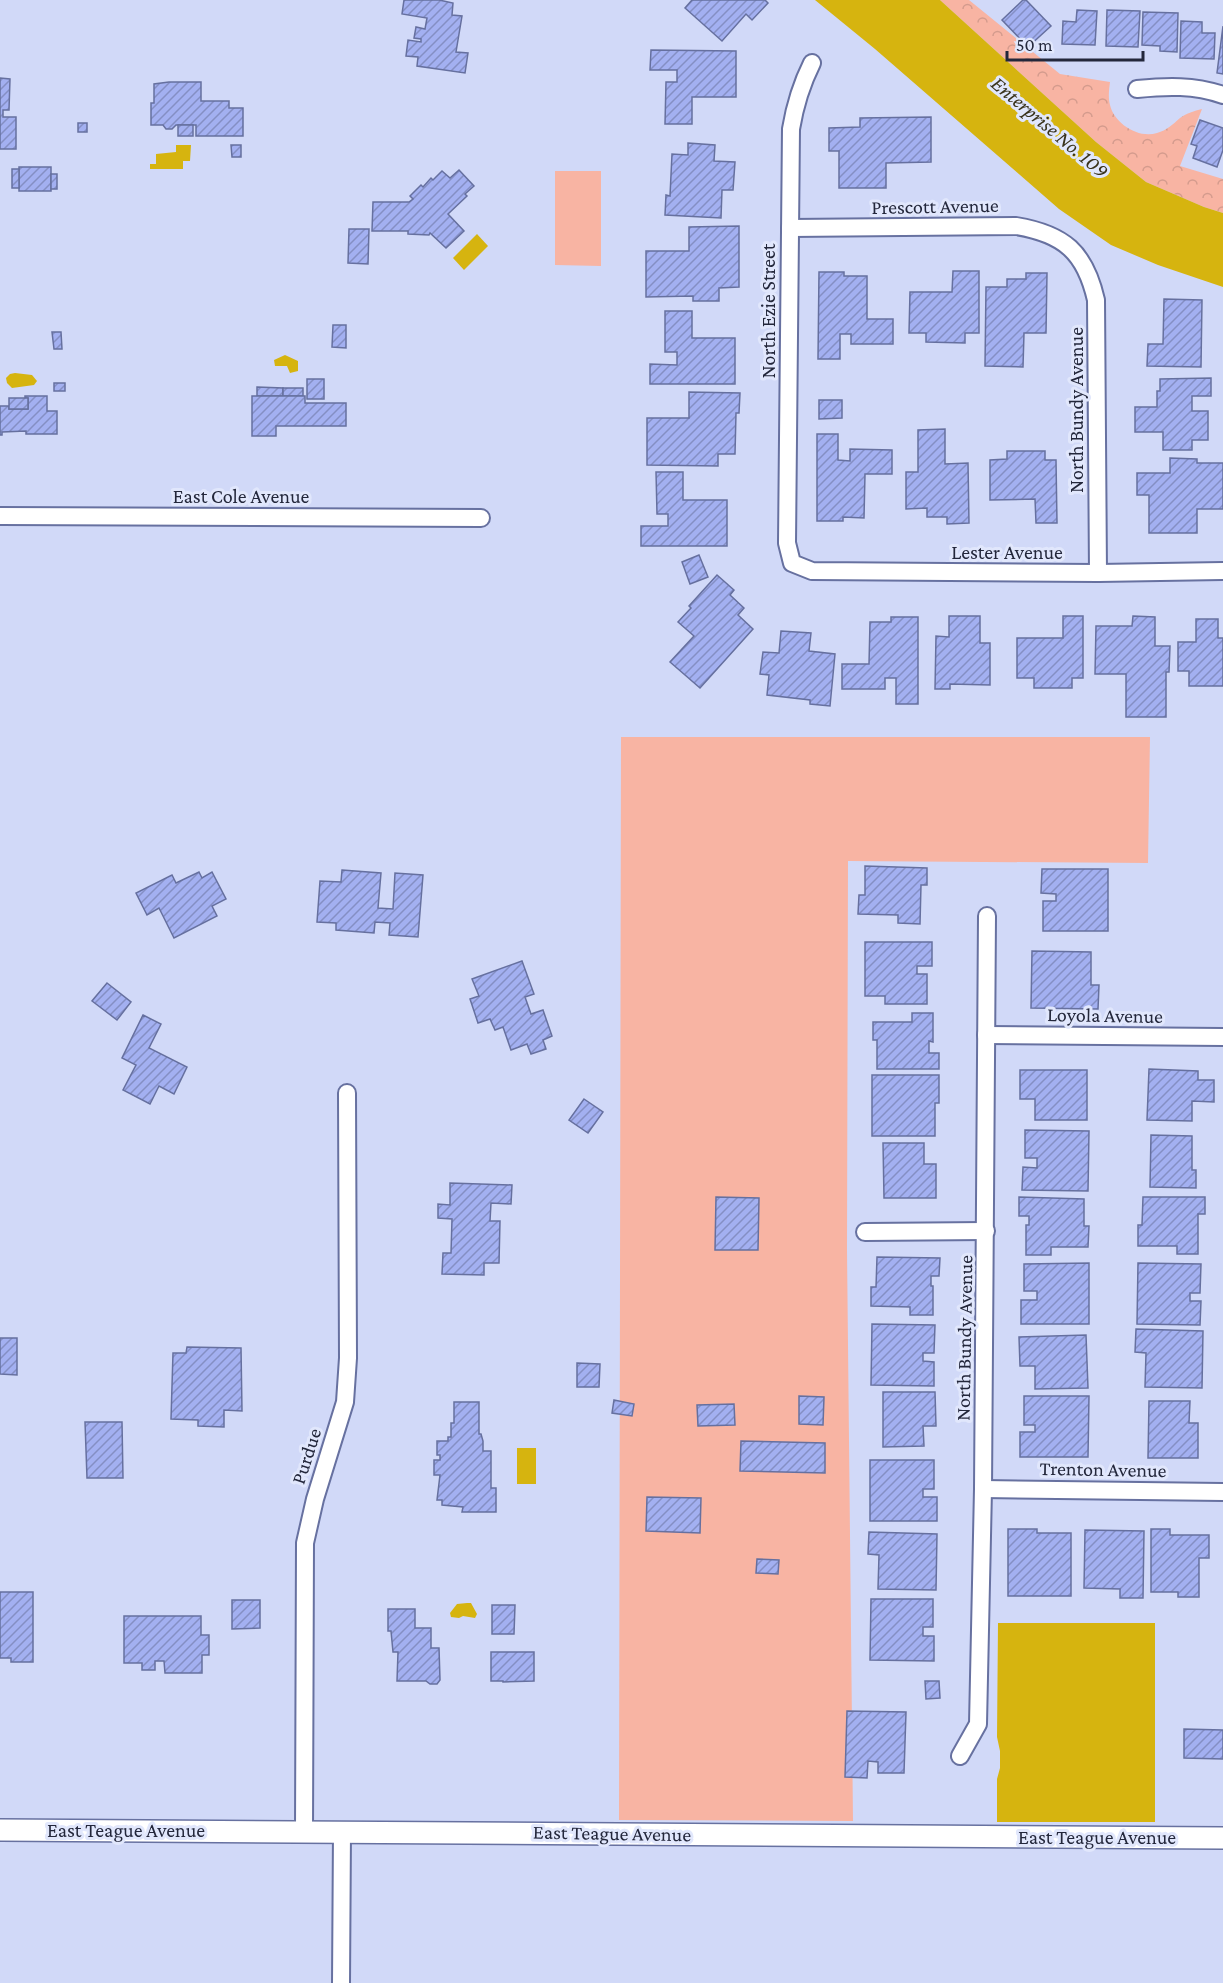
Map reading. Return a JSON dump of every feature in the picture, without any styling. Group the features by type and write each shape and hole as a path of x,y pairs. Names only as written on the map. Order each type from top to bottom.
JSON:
{"street":[{"name":"North Ezie Street","path":"792,563 787,543 790,129 794,105 812,63"},
{"path":"1137,89 1183,86 1223,94"},
{"name":"Prescott Avenue","path":"790,228 1016,226 1049,234 1075,252"},
{"name":"North Bundy Avenue","path":"1075,252 1085,265 1096,300 1098,573"},
{"name":"East Cole Avenue","path":"0,516 482,518"},
{"name":"Lester Avenue","path":"792,563 812,571 1098,573 1223,571"},
{"name":"North Bundy Avenue","path":"960,1756 978,1724 986,1231 987,916"},
{"name":"Loyola Avenue","path":"986,1035 1223,1037"},
{"name":"Purdue","path":"304,1831 305,1543 315,1499 345,1402 347,1369 347,1093"},
{"path":"865,1232 986,1231"},
{"name":"Trenton Avenue","path":"983,1489 1223,1492"},
{"name":"East Teague Avenue","path":"0,1830 1223,1838"},
{"path":"342,1831 342,1983"}],"green space":[{"path":"940,0 969,0 1060,74 1110,82 1109,99 1112,112 1116,118 1135,132 1157,133 1167,129 1185,115 1202,109 1180,166 1223,179 1223,213 1146,182 1096,142"},
{"path":"555,171 601,171 601,266 555,265"},
{"path":"621,737 1150,737 1148,863 848,861 847,1250 853,1821 619,1820"}],"water":[{"name":"Enterprise No. 109","path":"815,0 940,0 1096,142 1146,182 1223,213 1223,287 1158,265 1111,245 1059,209 875,49"},
{"path":"176,145 191,145 190,161 183,161 183,169 150,169 150,164 156,164 156,154 176,152"},
{"path":"477,234 488,246 464,270 453,258"},
{"path":"285,355 298,361 298,371 290,373 287,366 275,366 274,360"},
{"path":"15,373 32,375 37,381 34,385 12,388 6,378"},
{"path":"517,1448 536,1448 536,1484 517,1484"},
{"path":"471,1603 477,1614 475,1618 451,1617 450,1613 457,1604"},
{"path":"998,1623 1155,1623 1155,1822 997,1822 997,1779 1000,1768 997,1737"}],"building":[{"path":"404,0 439,0 453,3 452,15 462,16 456,52 468,53 465,73 417,66 418,57 406,56 408,40 421,42 421,39 414,38 416,27 425,29 427,18 402,14"},
{"path":"692,0 765,0 768,3 752,20 746,14 722,41 685,8"},
{"path":"1023,0 1026,0 1051,26 1028,47 1002,20"},
{"path":"1077,10 1097,11 1095,45 1062,44 1063,21 1076,22"},
{"path":"1107,10 1140,11 1138,47 1106,46"},
{"path":"1143,12 1178,13 1177,52 1160,51 1160,46 1142,45"},
{"path":"1181,21 1202,22 1202,33 1215,33 1214,59 1180,58"},
{"path":"1223,26 1223,74 1217,73"},
{"path":"651,50 736,51 736,97 692,97 692,124 665,124 666,82 677,82 677,70 650,70"},
{"path":"0,78 10,79 9,110 3,110 3,117 16,117 16,149 0,149"},
{"path":"201,82 201,101 229,101 229,108 243,108 243,136 196,136 196,125 176,125 172,129 166,129 163,125 151,125 154,84"},
{"path":"931,117 931,162 886,163 886,188 839,188 839,151 829,151 829,128 860,127 860,118"},
{"path":"1200,120 1223,128 1223,150 1217,167 1193,158 1197,146 1191,144"},
{"path":"78,123 87,123 87,132 78,132"},
{"path":"178,125 193,125 193,136 178,136"},
{"path":"688,143 715,145 714,161 735,162 733,190 722,190 721,218 665,215 666,195 670,196 672,154 688,155"},
{"path":"231,145 241,145 241,157 232,157"},
{"path":"19,167 51,167 51,191 19,191"},
{"path":"12,169 19,169 19,188 12,188"},
{"path":"459,170 474,186 448,214 464,231 446,248 430,233 429,235 408,234 408,231 372,231 373,202 409,202 413,199 410,196 431,178 433,180 442,171 450,178"},
{"path":"51,174 57,174 57,189 51,189"},
{"path":"739,226 739,287 719,288 719,301 693,301 693,296 646,297 646,251 689,251 689,227"},
{"path":"349,229 369,229 368,264 348,263"},
{"path":"953,271 979,271 979,333 965,333 965,343 926,342 926,333 909,333 910,292 952,292"},
{"path":"819,272 844,272 844,276 867,276 867,319 893,319 893,344 851,344 851,334 840,334 840,359 818,359"},
{"path":"1026,273 1047,273 1046,333 1024,333 1023,367 985,366 986,287 1007,287 1007,279 1026,279"},
{"path":"1164,299 1202,300 1201,367 1147,366 1148,344 1163,344"},
{"path":"665,311 692,311 692,338 735,338 735,384 650,384 650,364 677,365 677,352 665,352"},
{"path":"333,325 346,325 346,348 332,347"},
{"path":"52,332 61,332 62,349 54,349"},
{"path":"1211,378 1211,396 1192,396 1192,411 1208,411 1208,440 1192,440 1192,450 1163,450 1163,432 1135,432 1135,407 1157,407 1160,379"},
{"path":"307,379 324,379 324,399 307,399"},
{"path":"54,383 65,383 65,391 54,391"},
{"path":"257,387 283,388 283,396 257,396"},
{"path":"283,388 303,388 303,396 283,396"},
{"path":"689,392 740,393 739,413 736,413 735,454 718,454 718,466 647,465 647,418 689,418"},
{"path":"25,396 47,396 47,411 57,411 57,434 26,434 26,431 2,432 0,435 0,406 9,406 9,409 28,409 28,398"},
{"path":"252,396 305,396 305,403 346,403 346,426 276,426 276,436 252,436"},
{"path":"9,398 28,398 28,409 9,409"},
{"path":"819,400 842,400 842,418 819,419"},
{"path":"945,429 945,464 968,463 969,523 947,524 947,517 927,517 927,508 906,509 906,472 918,472 918,430"},
{"path":"817,434 838,434 838,460 850,461 850,449 892,450 892,474 865,474 864,518 843,517 843,521 817,521"},
{"path":"1007,451 1045,451 1045,460 1056,460 1057,523 1036,523 1035,499 990,500 990,460 1007,459"},
{"path":"1170,458 1197,459 1197,463 1223,463 1223,509 1197,509 1197,533 1149,533 1149,495 1137,495 1137,473 1170,473"},
{"path":"656,472 683,472 683,500 727,500 727,546 641,546 641,526 668,526 668,514 657,514"},
{"path":"699,555 708,577 690,584 682,562"},
{"path":"717,575 734,590 730,595 744,608 738,615 753,629 700,688 670,662 694,636 678,622"},
{"path":"949,616 980,616 980,643 990,643 990,685 950,684 950,689 935,689 936,636 949,637"},
{"path":"1063,616 1083,616 1083,678 1072,678 1072,688 1034,688 1034,678 1017,678 1017,638 1063,638"},
{"path":"1133,616 1155,617 1155,646 1170,646 1169,672 1166,672 1166,717 1126,717 1126,674 1095,674 1096,626 1132,626"},
{"path":"891,617 918,617 918,704 896,704 896,678 885,678 885,689 842,689 842,664 869,664 870,622 891,622"},
{"path":"1196,619 1218,619 1218,638 1223,638 1223,686 1189,686 1189,671 1178,671 1178,642 1196,642"},
{"path":"781,631 811,633 809,651 835,654 830,706 810,704 810,700 767,695 769,675 760,674 763,652 779,653"},
{"path":"865,866 927,868 927,885 921,885 920,924 898,923 898,915 858,914 859,895 865,895"},
{"path":"1042,869 1108,869 1108,931 1043,931 1043,901 1056,901 1056,894 1041,893"},
{"path":"342,870 381,873 378,908 393,909 395,873 423,875 418,937 389,935 390,923 375,922 374,933 336,930 336,923 317,922 320,881 341,882"},
{"path":"199,872 202,878 212,872 226,899 212,906 217,916 174,938 159,908 147,915 136,893 172,875 176,883"},
{"path":"865,942 932,942 932,966 917,966 917,974 927,974 927,1004 885,1004 885,996 865,996"},
{"path":"1032,951 1091,952 1091,985 1099,985 1098,1009 1031,1008"},
{"path":"522,961 534,994 525,997 531,1014 543,1010 552,1036 543,1040 546,1049 531,1054 527,1044 511,1050 503,1027 495,1030 490,1019 478,1023 470,999 479,996 472,979"},
{"path":"107,983 131,1002 117,1020 92,1001"},
{"path":"912,1013 933,1013 933,1042 929,1041 929,1053 939,1053 939,1069 877,1069 877,1040 873,1040 873,1022 912,1022"},
{"path":"143,1015 161,1024 149,1048 187,1067 174,1094 159,1086 150,1104 123,1090 136,1065 122,1058"},
{"path":"1149,1069 1198,1071 1198,1080 1214,1080 1214,1102 1192,1101 1192,1121 1147,1120"},
{"path":"1020,1070 1087,1070 1087,1120 1035,1120 1035,1099 1020,1099"},
{"path":"872,1075 939,1075 939,1103 935,1103 935,1136 872,1136"},
{"path":"584,1099 603,1112 588,1133 569,1120"},
{"path":"1025,1130 1089,1131 1088,1191 1022,1190 1023,1167 1037,1168 1037,1158 1025,1158"},
{"path":"1151,1135 1192,1136 1192,1170 1196,1170 1196,1188 1150,1187"},
{"path":"883,1143 924,1143 924,1164 936,1164 936,1198 884,1198"},
{"path":"450,1183 512,1185 511,1204 491,1203 490,1221 500,1221 499,1263 484,1263 484,1275 442,1274 443,1253 451,1253 452,1219 438,1218 438,1204 450,1205"},
{"path":"716,1197 759,1198 758,1250 715,1250"},
{"path":"1019,1197 1084,1199 1084,1226 1089,1226 1088,1247 1051,1247 1051,1255 1026,1255 1026,1225 1029,1225 1029,1216 1019,1216"},
{"path":"1143,1197 1205,1197 1205,1214 1198,1214 1198,1254 1177,1254 1177,1246 1138,1246 1138,1225 1142,1225"},
{"path":"877,1257 940,1258 939,1276 931,1276 933,1315 910,1315 910,1307 871,1306 871,1287 876,1287"},
{"path":"1089,1263 1089,1324 1021,1324 1021,1300 1037,1300 1037,1291 1024,1291 1024,1264"},
{"path":"1138,1263 1201,1264 1200,1293 1190,1293 1190,1301 1201,1301 1200,1325 1137,1324"},
{"path":"872,1324 935,1325 934,1353 923,1353 923,1361 934,1362 934,1386 871,1385"},
{"path":"1136,1329 1203,1331 1202,1388 1145,1387 1146,1353 1135,1352"},
{"path":"1086,1335 1088,1388 1035,1389 1035,1366 1020,1366 1019,1337"},
{"path":"0,1338 17,1338 17,1375 0,1374"},
{"path":"187,1347 241,1348 242,1411 224,1410 224,1427 198,1426 198,1420 171,1419 173,1353 186,1353"},
{"path":"577,1363 600,1364 599,1387 577,1387"},
{"path":"883,1392 935,1392 936,1426 923,1426 924,1446 883,1447"},
{"path":"799,1396 824,1397 823,1425 799,1424"},
{"path":"1024,1396 1089,1396 1088,1457 1020,1457 1020,1432 1035,1432 1035,1425 1024,1425"},
{"path":"614,1400 634,1404 632,1416 612,1413"},
{"path":"1149,1401 1190,1401 1189,1423 1198,1423 1198,1458 1148,1458"},
{"path":"454,1402 479,1402 479,1434 483,1441 483,1451 491,1451 491,1488 496,1488 496,1512 462,1512 463,1507 442,1505 442,1500 437,1500 440,1475 434,1475 434,1460 440,1460 440,1455 437,1455 437,1441 448,1441 448,1437 451,1437"},
{"path":"734,1404 735,1425 698,1426 697,1405"},
{"path":"85,1422 122,1422 123,1478 87,1478"},
{"path":"741,1441 825,1443 825,1473 740,1471"},
{"path":"870,1460 934,1460 934,1489 923,1489 923,1497 937,1497 937,1521 870,1521"},
{"path":"647,1497 701,1498 700,1533 646,1531"},
{"path":"1008,1529 1037,1529 1037,1533 1071,1533 1071,1596 1008,1596"},
{"path":"1151,1529 1170,1529 1170,1535 1209,1535 1209,1558 1199,1558 1199,1597 1178,1597 1178,1592 1151,1592"},
{"path":"1085,1530 1144,1531 1143,1598 1120,1598 1120,1589 1084,1588"},
{"path":"869,1532 937,1534 936,1590 878,1589 879,1555 868,1554"},
{"path":"757,1559 779,1560 778,1574 756,1573"},
{"path":"0,1592 33,1592 33,1662 11,1662 11,1658 0,1658"},
{"path":"871,1599 933,1599 933,1627 923,1627 923,1636 934,1636 934,1661 870,1660"},
{"path":"232,1600 260,1600 260,1628 232,1629"},
{"path":"492,1605 515,1605 514,1634 492,1634"},
{"path":"388,1609 415,1609 415,1628 431,1628 431,1648 439,1648 440,1680 437,1684 430,1684 426,1681 397,1681 398,1652 393,1652 391,1631 388,1631"},
{"path":"124,1616 201,1616 201,1635 209,1635 209,1655 202,1655 202,1673 165,1673 164,1661 155,1661 155,1670 142,1670 142,1663 124,1663"},
{"path":"491,1652 534,1652 534,1681 491,1681"},
{"path":"925,1681 939,1681 940,1698 926,1699"},
{"path":"847,1711 906,1712 904,1773 878,1773 878,1762 868,1761 867,1778 845,1777"},
{"path":"1184,1729 1223,1730 1223,1759 1184,1758"}]}
